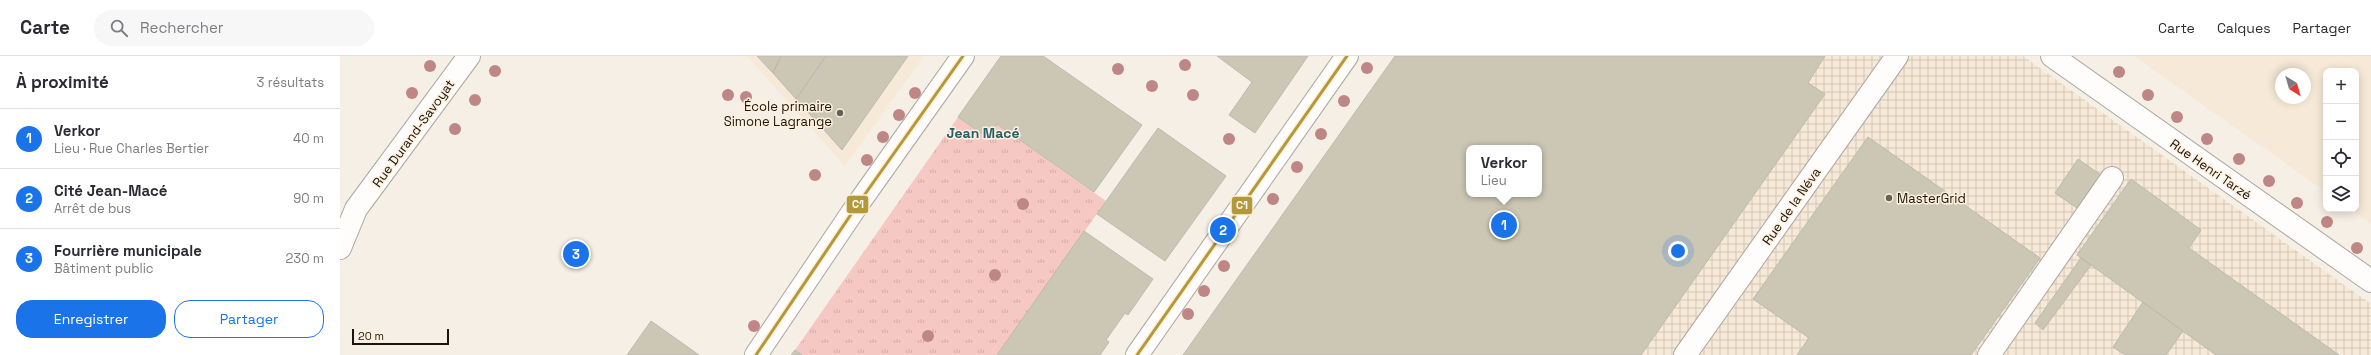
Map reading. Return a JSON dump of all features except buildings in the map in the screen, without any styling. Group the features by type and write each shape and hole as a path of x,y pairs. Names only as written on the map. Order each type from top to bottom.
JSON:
{"street":[{"name":"Rue Durand-Savoyat","path":"340,248 348,214 469,56"},
{"path":"756,355 858,204 964,56"},
{"path":"1137,355 1347,56"},
{"name":"Rue de la Néva","path":"1685,355 1896,56"},
{"name":"Rue Henri Tarzé","path":"2052,56 2371,281"},
{"path":"1989,355 2112,178"}],"shaded area":[{"name":"École primaire Simone Lagrange","path":"747,56 924,56 845,166"},
{"path":"1397,56 2023,56 2371,304 2371,355 1184,355"},
{"path":"2134,56 2371,56 2371,224 2354,212 2359,212 2359,68 2323,68 2323,190"}],"green space":[{"path":"958,117 987,137 997,124 1106,201 997,355 802,355 795,350"}],"transit line":[{"name":"C1","path":"756,355 858,204 963,56"},
{"name":"C1","path":"1137,355 1347,56"}],"place":[{"name":"École primaire Simone Lagrange","path":"840,113"},
{"name":"MasterGrid","path":"1889,198"},
{"name":"Verkor","path":"1504,225"},
{"name":"Cité Jean-Macé","path":"1223,230"},
{"name":"Fourrière municipale","path":"576,254"}],"district":[{"name":"Jean Macé","path":"983,133"}]}
